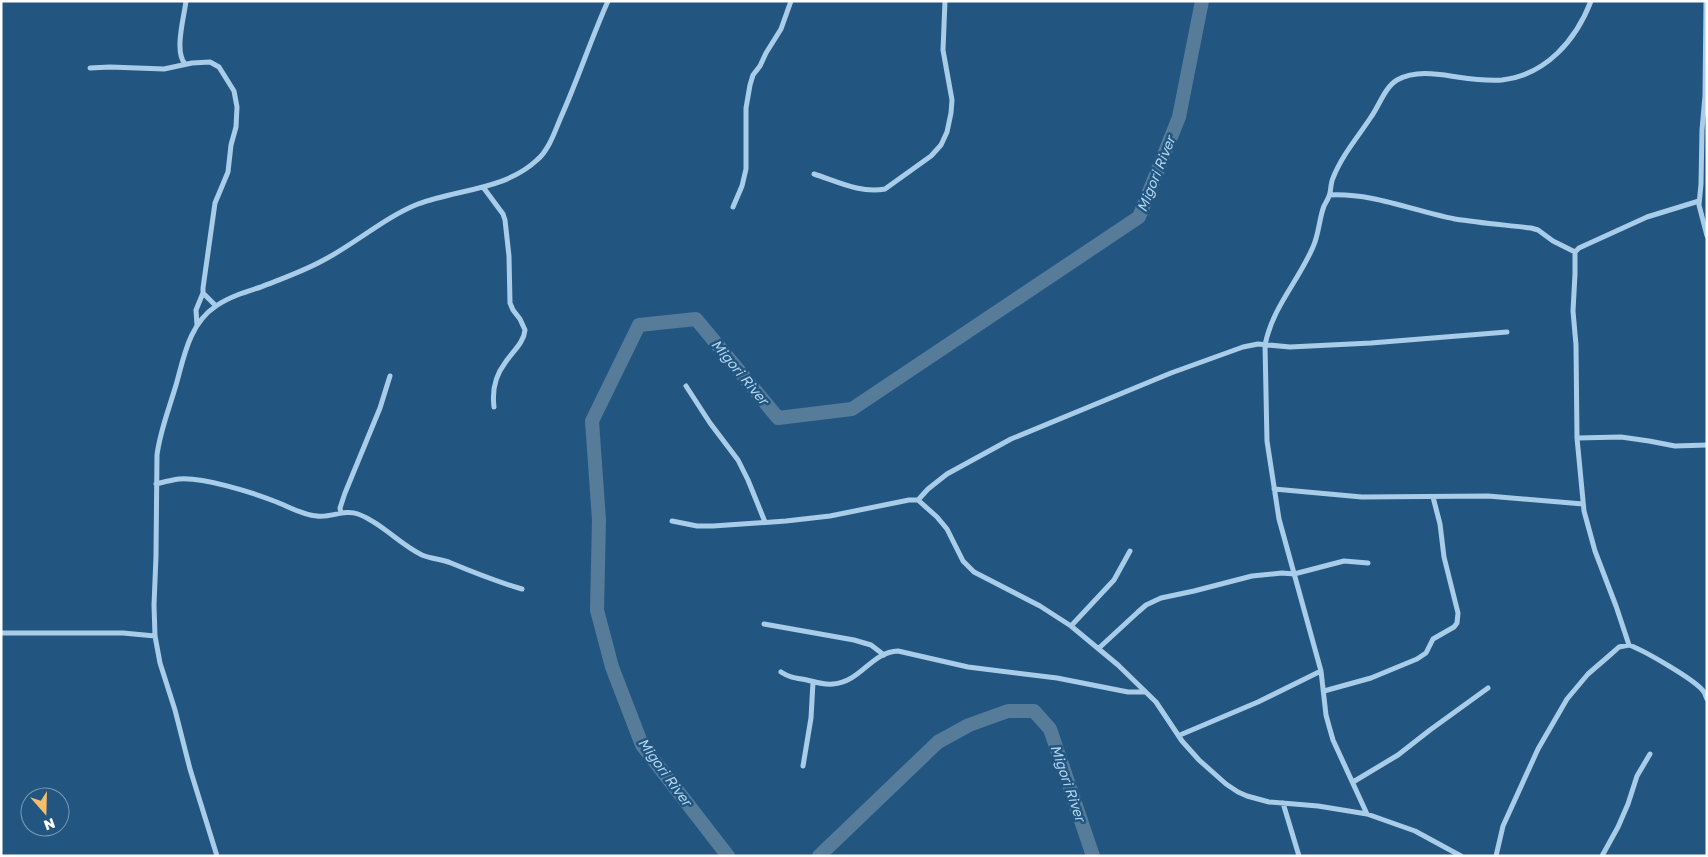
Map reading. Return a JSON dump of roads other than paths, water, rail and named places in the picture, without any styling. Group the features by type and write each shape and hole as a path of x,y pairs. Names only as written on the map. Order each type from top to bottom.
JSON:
{"street":[{"path":"185,64 181,58 180,47 186,1"},
{"path":"217,856 160,663 155,636 156,484 160,438 186,349 197,325 216,306 227,299 294,274 320,262 403,211 433,199 483,187 517,176 539,158 546,148 566,107 608,1"},
{"path":"733,208 742,186 746,169 746,108 750,85 753,75 781,29 791,1"},
{"path":"814,174 851,186 878,191 885,189 931,156 941,145 947,132 952,106 943,50 945,1"},
{"path":"1367,814 1333,740 1326,715 1321,671 1279,519 1267,440 1264,345 1268,330 1275,313 1305,265 1314,245 1324,207 1330,195 1332,179 1346,154 1395,81 1416,74 1431,73 1500,80 1518,77 1534,71 1546,64 1572,37 1585,17 1591,1"},
{"path":"1706,1 1706,96 1702,130 1702,184 1699,201 1707,236"},
{"path":"90,68 158,69 206,62 216,64 234,91 238,107 236,128 231,145 228,172 215,203 204,273 203,293 196,313 197,325"},
{"path":"483,187 503,214 505,220 509,256 510,303 525,330 520,342 496,377 494,407"},
{"path":"1330,195 1358,196 1392,202 1454,218 1531,228 1538,230 1553,241 1575,252"},
{"path":"1629,645 1592,542 1583,504 1577,438 1576,345 1573,312 1575,252 1579,248 1625,226 1699,201"},
{"path":"203,293 216,306"},
{"path":"918,500 928,488 947,474 1011,438 1226,353 1258,344 1290,347 1442,338 1507,332"},
{"path":"340,513 340,508 354,469 377,416 390,376"},
{"path":"686,386 710,423 738,460 765,522"},
{"path":"1577,438 1622,437 1676,446 1707,445"},
{"path":"156,484 177,479 203,481 272,500 307,514 333,516 348,512 365,517 422,555 450,562 473,573 522,589"},
{"path":"1274,490 1362,497 1488,496 1583,504"},
{"path":"1324,691 1371,678 1417,660 1426,653 1433,639 1454,627 1457,623 1458,613 1444,557 1440,524 1433,497"},
{"path":"672,521 697,526 765,522 830,516 901,501 918,500 947,529 963,561 974,572 1030,599 1071,626 1099,648 1156,702 1199,760 1238,792 1259,800 1318,806 1367,814 1415,831 1461,856"},
{"path":"1071,626 1109,586 1130,552"},
{"path":"1099,648 1146,605 1161,598 1194,592 1252,576 1282,573 1294,574 1344,561 1368,563"},
{"path":"764,624 854,640 871,645 884,655"},
{"path":"1,628 4,633 123,633 155,636"},
{"path":"1496,856 1503,826 1538,749 1567,698 1588,674 1615,650 1629,645 1637,648 1688,678 1703,690 1707,699"},
{"path":"781,672 791,678 831,685 852,680 874,660 884,655 898,652 968,667 1057,678 1128,692 1145,692"},
{"path":"1180,736 1258,702 1321,671"},
{"path":"803,766 811,718 813,682"},
{"path":"1353,782 1398,755 1488,688"},
{"path":"1602,856 1618,827 1637,776 1650,754"},
{"path":"1283,803 1299,856"}],"waterway":[{"name":"Migori River","path":"728,856 642,745 612,667 597,610 599,520 592,421 639,325 696,319 778,418 852,409 1139,217 1179,117 1202,1"},
{"name":"Migori River","path":"819,856 938,742 969,725 1008,711 1034,711 1050,729 1093,856"}]}
